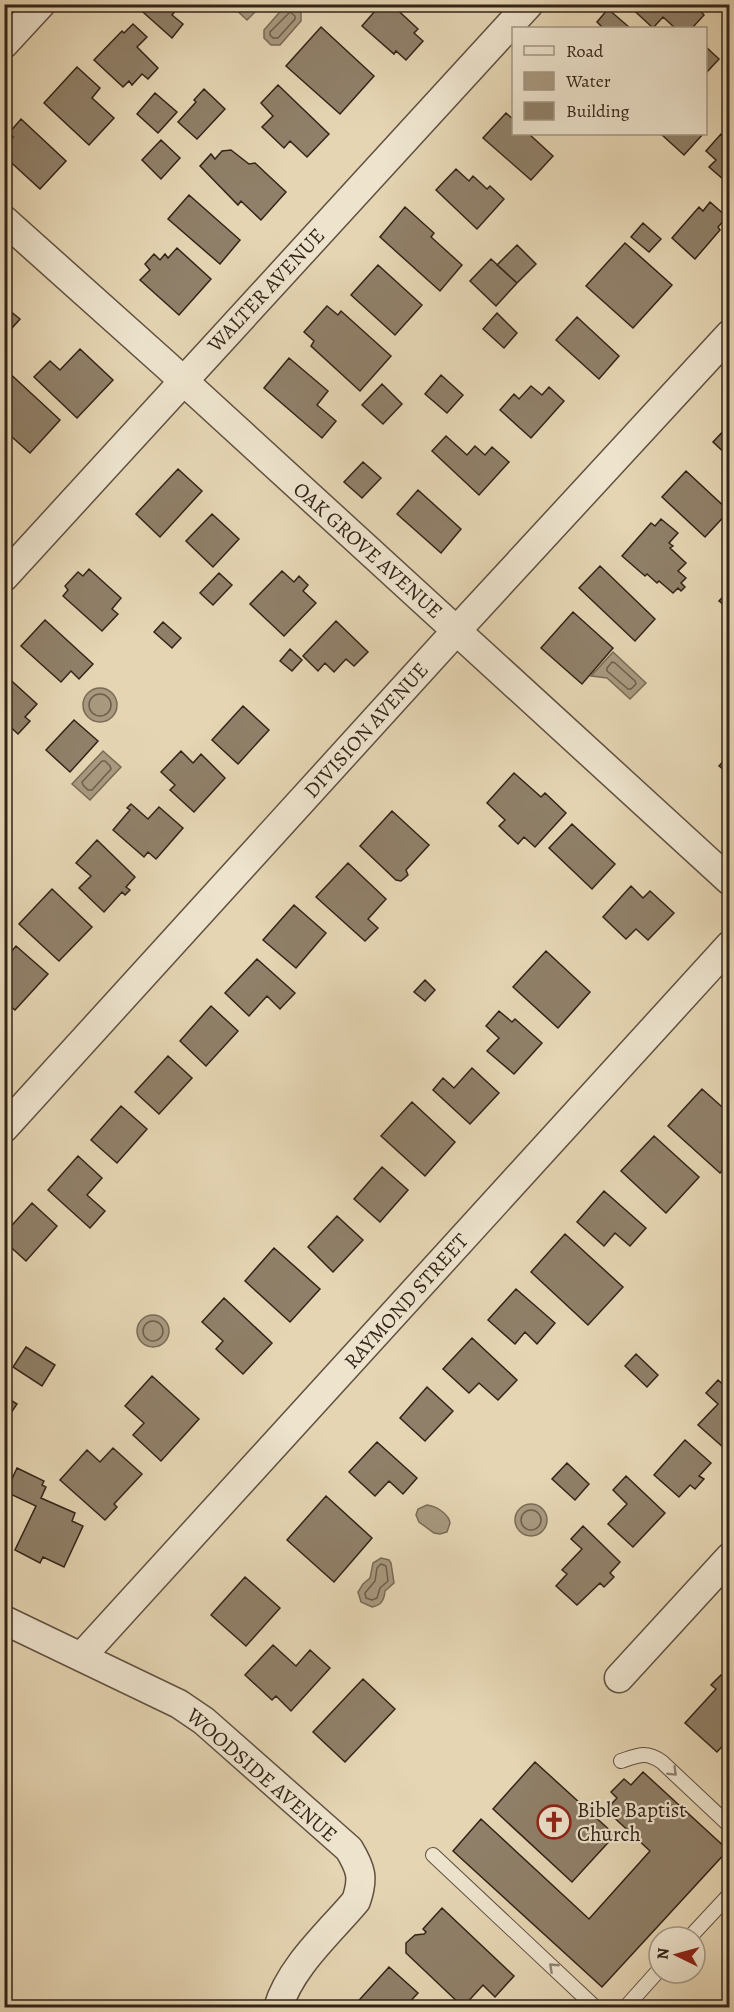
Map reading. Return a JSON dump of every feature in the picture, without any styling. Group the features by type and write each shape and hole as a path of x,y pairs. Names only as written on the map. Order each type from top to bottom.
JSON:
{"street":[{"path":"4,44 41,4"},
{"name":"WALTER AVENUE","path":"4,577 529,4"},
{"name":"OAK GROVE AVENUE","path":"4,220 457,630 729,881"},
{"name":"DIVISION AVENUE","path":"4,1128 729,334"},
{"name":"RAYMOND STREET","path":"81,1657 729,945"},
{"path":"619,1678 729,1557"},
{"name":"WOODSIDE AVENUE","path":"4,1620 152,1690 204,1721 349,1849 358,1864 362,1879 356,1901 296,1971 286,1986 278,2007"}],"lane":[{"path":"621,1761 641,1755 652,1755 729,1826"},
{"path":"433,1855 596,2007"},
{"path":"701,1925 729,1894"},
{"path":"625,2007 647,1983"}],"water":[{"path":"234,4 262,5 247,20 232,6"},
{"path":"285,6 294,6 301,13 301,21 280,45 271,45 264,38 264,30"},
{"path":"613,652 646,683 630,699 607,678 591,676"},
{"path":"100,688 112,693 117,705 112,717 100,722 88,717 83,705 88,693"},
{"path":"103,751 121,767 90,800 72,784"},
{"path":"153,1315 164,1320 169,1331 164,1342 153,1347 142,1342 137,1331 142,1320"},
{"path":"531,1504 542,1509 547,1520 542,1531 531,1536 520,1531 515,1520 520,1509"},
{"path":"427,1505 445,1514 450,1523 447,1532 434,1533 419,1522 416,1515 418,1509"},
{"path":"381,1558 391,1563 394,1583 385,1591 380,1603 372,1607 361,1602 358,1592 370,1578 373,1563"}],"building":[{"path":"181,4 172,15 183,24 172,38 135,5"},
{"path":"381,4 391,4 418,29 414,33 423,41 406,60 396,51 394,54 362,26"},
{"path":"627,4 694,4 704,15 693,27 674,27 663,17 652,27"},
{"path":"608,9 629,27 602,27 597,22"},
{"path":"133,24 147,37 137,47 158,68 148,79 142,74 132,85 129,81 123,87 94,60 122,31 124,33"},
{"path":"321,27 374,76 340,114 286,66"},
{"path":"707,48 719,59 707,72"},
{"path":"77,67 100,88 92,98 114,118 89,145 44,103"},
{"path":"278,85 329,134 307,157 290,141 284,148 262,127 273,116 261,103"},
{"path":"204,89 225,109 197,139 178,122"},
{"path":"155,93 177,112 158,133 137,114"},
{"path":"506,113 512,118 512,135 530,135 553,156 531,180 483,138"},
{"path":"21,119 66,161 40,189 4,156 4,146 13,137 9,133"},
{"path":"721,134 730,142 730,185 709,167 716,160 706,151"},
{"path":"662,135 702,135 684,155"},
{"path":"161,140 180,158 161,179 142,160"},
{"path":"231,150 249,164 255,163 286,192 261,220 241,201 238,205 200,166 211,154 215,159 222,151"},
{"path":"456,169 469,181 473,176 487,189 490,186 504,199 477,229 436,190"},
{"path":"189,195 240,240 220,264 168,219"},
{"path":"710,202 727,217 718,227 720,230 695,259 672,238 699,207 703,211"},
{"path":"405,207 434,233 431,237 462,265 440,291 380,237"},
{"path":"643,223 661,239 649,252 631,237"},
{"path":"625,243 672,285 633,328 586,286"},
{"path":"517,245 536,264 517,283 497,265"},
{"path":"177,248 211,279 179,315 140,280 150,270 145,264 154,254 160,260 165,254 168,258"},
{"path":"491,259 517,283 496,306 470,281"},
{"path":"378,265 422,305 395,335 351,295"},
{"path":"4,306 20,319 4,337"},
{"path":"327,306 338,315 341,311 391,356 360,391 311,346 314,341 304,332"},
{"path":"497,313 517,333 504,348 483,329"},
{"path":"577,317 619,356 599,379 556,340"},
{"path":"80,349 113,380 77,418 34,377 50,361 60,370"},
{"path":"289,358 328,391 317,405 336,421 322,438 264,388"},
{"path":"6,370 60,420 30,453 4,430 4,372"},
{"path":"441,375 463,395 447,413 425,394"},
{"path":"382,384 402,404 383,424 362,405"},
{"path":"531,386 542,395 549,387 564,401 531,438 500,410 514,394 519,399"},
{"path":"730,424 730,458 713,442"},
{"path":"446,436 467,455 475,446 485,455 492,447 509,462 479,495 432,451"},
{"path":"363,462 381,478 362,498 344,482"},
{"path":"178,469 202,491 160,537 136,514"},
{"path":"686,471 729,511 705,537 662,497"},
{"path":"418,490 461,529 441,553 397,514"},
{"path":"212,514 239,539 213,567 186,541"},
{"path":"661,519 678,533 669,543 673,546 670,548 686,563 678,571 686,578 681,583 685,587 681,591 678,588 673,593 659,581 657,583 647,574 645,576 622,556 651,523 655,526"},
{"path":"600,566 655,619 635,641 579,588"},
{"path":"89,569 121,598 112,609 118,614 102,631 63,596 68,590 65,586 78,572 83,576"},
{"path":"282,571 294,582 299,576 308,585 303,591 316,603 284,636 250,604"},
{"path":"219,573 232,585 213,605 200,593"},
{"path":"730,590 730,610 719,601"},
{"path":"573,612 613,648 582,684 541,648"},
{"path":"45,620 93,664 79,679 71,671 61,682 21,646"},
{"path":"336,621 368,652 354,666 346,659 334,672 325,663 318,671 303,656"},
{"path":"163,622 181,638 172,648 154,632"},
{"path":"290,649 302,660 292,671 280,661"},
{"path":"4,674 37,704 25,717 30,721 18,734 4,721"},
{"path":"243,706 269,730 238,764 212,740"},
{"path":"74,720 98,741 70,772 46,750"},
{"path":"181,751 193,763 201,754 225,778 194,812 170,790 175,785 161,772"},
{"path":"730,754 730,775 719,766"},
{"path":"514,773 541,797 545,793 566,813 535,847 524,837 518,844 499,826 505,820 487,803"},
{"path":"131,804 148,819 159,807 183,828 156,859 148,852 144,857 113,830 130,810 127,808"},
{"path":"392,811 429,845 406,870 408,875 401,881 396,880 360,846"},
{"path":"572,824 615,864 592,889 549,848"},
{"path":"97,840 135,877 126,887 130,890 125,895 122,892 104,912 79,888 91,876 76,863"},
{"path":"348,863 386,899 368,919 378,928 365,941 316,897"},
{"path":"631,886 643,898 650,891 674,913 648,940 636,929 626,939 603,917"},
{"path":"52,889 92,927 59,961 19,924"},
{"path":"294,905 326,933 296,968 263,940"},
{"path":"16,946 48,974 15,1010 4,1001 4,971 9,967 4,960"},
{"path":"546,951 590,992 558,1028 513,987"},
{"path":"257,959 295,993 280,1009 267,996 249,1016 225,993"},
{"path":"425,980 435,990 425,1001 414,992"},
{"path":"211,1006 238,1031 206,1066 180,1041"},
{"path":"499,1011 512,1022 515,1019 542,1043 514,1074 487,1051 499,1038 486,1026"},
{"path":"168,1056 192,1078 159,1114 135,1092"},
{"path":"472,1068 499,1093 470,1124 433,1090 443,1078 454,1088"},
{"path":"702,1089 730,1114 730,1162 720,1173 668,1126"},
{"path":"412,1102 455,1142 425,1176 381,1136"},
{"path":"121,1106 147,1129 117,1163 91,1140"},
{"path":"654,1136 699,1177 666,1213 621,1171"},
{"path":"78,1156 102,1178 87,1195 105,1211 90,1228 48,1190"},
{"path":"382,1167 408,1190 380,1222 354,1199"},
{"path":"604,1191 646,1228 630,1246 615,1233 604,1246 577,1222"},
{"path":"32,1203 57,1226 26,1261 4,1241 4,1234"},
{"path":"337,1216 363,1240 333,1272 308,1247"},
{"path":"565,1234 623,1287 588,1325 531,1272"},
{"path":"274,1248 320,1289 290,1322 245,1281"},
{"path":"516,1289 555,1323 537,1344 525,1332 515,1344 488,1320"},
{"path":"224,1298 272,1343 243,1374 216,1349 223,1341 202,1322"},
{"path":"472,1338 517,1380 498,1400 479,1383 469,1393 443,1369"},
{"path":"26,1347 55,1365 42,1386 13,1367"},
{"path":"636,1354 658,1375 647,1387 625,1366"},
{"path":"152,1376 199,1419 161,1461 133,1435 144,1423 125,1406"},
{"path":"718,1380 730,1391 730,1442 724,1448 698,1425 718,1404 706,1393"},
{"path":"427,1387 453,1411 425,1441 400,1418"},
{"path":"4,1396 17,1404 4,1423"},
{"path":"685,1440 711,1463 699,1476 704,1479 695,1489 690,1485 679,1497 654,1475"},
{"path":"377,1442 417,1478 403,1494 389,1481 375,1496 349,1472"},
{"path":"113,1448 142,1474 114,1504 117,1507 105,1520 60,1480 87,1450 100,1462"},
{"path":"567,1463 589,1484 575,1500 552,1479"},
{"path":"17,1468 44,1481 42,1485 46,1487 41,1498 75,1513 72,1521 83,1526 64,1567 43,1557 40,1563 15,1550 36,1506 6,1492"},
{"path":"626,1476 665,1513 633,1547 608,1524 627,1504 613,1490"},
{"path":"326,1496 372,1538 334,1582 287,1540"},
{"path":"583,1526 620,1562 610,1573 614,1577 604,1587 600,1583 577,1605 556,1586 567,1574 562,1570 582,1549 571,1539"},
{"path":"245,1577 280,1608 246,1646 211,1615"},
{"path":"273,1645 296,1666 310,1650 330,1668 291,1711 276,1696 272,1700 245,1675"},
{"path":"730,1674 730,1738 717,1752 685,1723 716,1689 711,1685 721,1675 725,1678"},
{"path":"363,1679 395,1709 345,1762 313,1732"},
{"name":"Bible Baptist Church","path":"535,1762 615,1835 572,1882 493,1809"},
{"path":"643,1772 728,1850 659,1925 647,1925 647,1938 602,1987 453,1851 481,1819 589,1919 650,1851 606,1810 617,1798 611,1792 624,1779 631,1785"},
{"path":"442,1908 514,1976 495,1997 483,1985 463,2007 406,1953 406,1943 415,1935 424,1934 426,1932 423,1929"},
{"path":"389,1967 418,1993 404,2008 352,2008"}],"place":[{"name":"Bible Baptist Church","path":"554,1822"}]}
